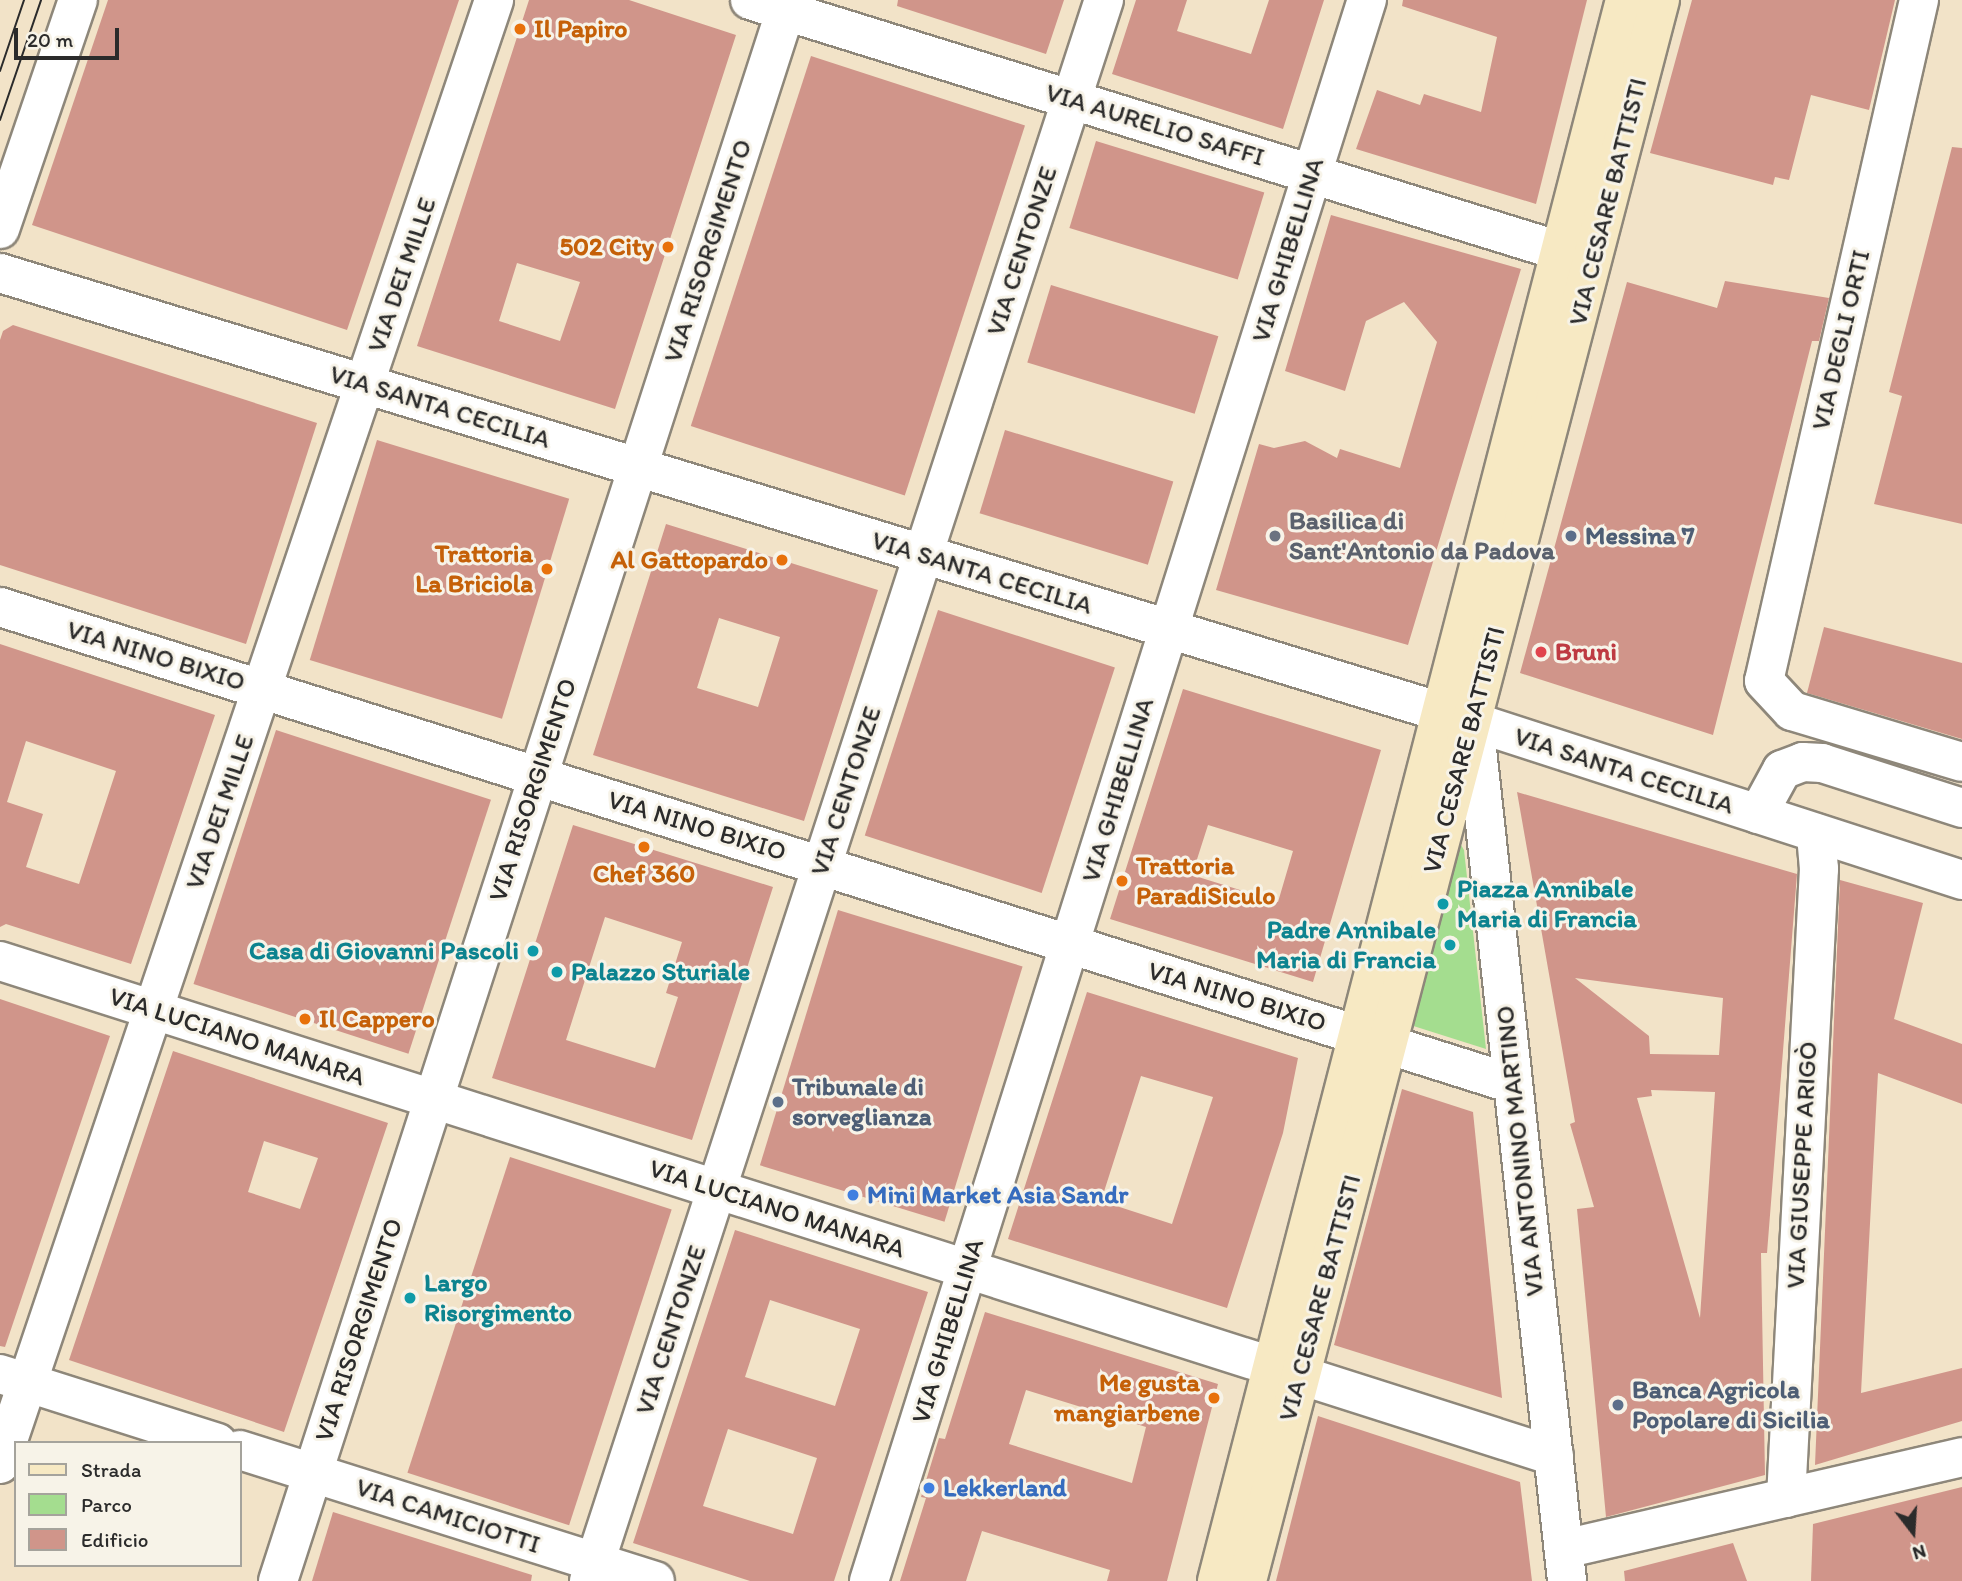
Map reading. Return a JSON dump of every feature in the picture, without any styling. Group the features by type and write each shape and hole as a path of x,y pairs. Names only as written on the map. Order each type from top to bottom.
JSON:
{"main road":[{"name":"VIA CESARE BATTISTI","path":"1457,717 1560,251 1625,0"},
{"name":"VIA CESARE BATTISTI","path":"1247,1581 1287,1371 1457,717 1660,0"},
{"name":"VIA CESARE BATTISTI","path":"1217,1581 1287,1371"}],"street":[{"path":"0,229 78,0"},
{"name":"VIA DEI MILLE","path":"0,1464 14,1379 153,1010 494,0"},
{"name":"VIA CENTONZE","path":"592,1571 1104,0"},
{"name":"VIA GHIBELLINA","path":"869,1581 1367,0"},
{"name":"VIA DEGLI ORTI","path":"1919,0 1764,681 1792,711 1962,762"},
{"name":"VIA AURELIO SAFFI","path":"775,4 1071,100 1560,251"},
{"name":"VIA RISORGIMENTO","path":"278,1581 637,468 775,4"},
{"name":"VIA SANTA CECILIA","path":"0,273 1457,717 1962,880"},
{"name":"VIA NINO BIXIO","path":"0,607 1513,1084"},
{"name":"VIA ANTONINO MARTINO","path":"1457,717 1513,1084 1566,1565"},
{"path":"1758,814 1782,770 1803,762 1822,763 1962,808"},
{"name":"VIA GIUSEPPE ARIGÒ","path":"1786,1498 1819,869 1816,832"},
{"name":"VIA LUCIANO MANARA","path":"0,961 1554,1456"},
{"path":"14,1379 211,1441"},
{"name":"VIA CAMICIOTTI","path":"242,1451 592,1571 655,1581"},
{"path":"1566,1565 1786,1498 1962,1457"}],"green space":[{"path":"1458,840 1464,850 1486,1049 1404,1023"}],"building":[{"path":"108,0 459,0 347,330 32,225"},
{"path":"529,0 629,0 736,35 615,409 417,346","holes":["517,263 580,282 560,341 499,321"]},
{"path":"898,0 1064,0 1046,54 897,6"},
{"path":"1136,0 1187,0 1177,31 1251,54 1269,0 1324,0 1283,129 1112,74"},
{"path":"1403,0 1587,0 1536,204 1356,149 1377,90 1420,105 1424,94 1481,112 1497,37 1402,6"},
{"path":"1692,0 1895,0 1869,110 1811,95 1789,180 1775,177 1773,185 1650,153"},
{"path":"811,56 1025,126 905,495 691,426"},
{"path":"1096,141 1264,192 1238,279 1069,228"},
{"path":"1952,147 1962,148 1962,524 1874,504 1902,396 1889,392"},
{"path":"1331,215 1521,269 1408,645 1216,590 1259,444 1274,448 1305,441 1337,458 1340,449 1400,468 1437,342 1404,302 1366,321 1345,391 1285,371"},
{"path":"1725,281 1829,298 1819,341 1812,341 1713,735 1520,673 1627,282 1717,308"},
{"path":"1051,285 1218,336 1195,414 1027,362"},
{"path":"13,325 317,423 246,644 0,565 0,340 3,331"},
{"path":"1005,430 1173,481 1148,565 980,513"},
{"path":"377,440 569,499 502,719 310,660"},
{"path":"666,524 878,590 804,821 593,755","holes":["719,618 780,637 758,707 697,688"]},
{"path":"938,610 1115,667 1042,893 865,835"},
{"path":"1824,627 1962,663 1962,739 1807,693"},
{"path":"0,644 215,715 131,964 6,924 0,927","holes":["26,741 116,771 79,884 26,867 43,814 7,802"]},
{"path":"1183,689 1381,750 1313,982 1110,919","holes":["1208,825 1293,851 1278,902 1192,875"]},
{"path":"276,730 491,800 408,1054 193,984"},
{"path":"1517,792 1797,874 1767,1253 1761,1253 1765,1475 1606,1517 1577,1209 1594,1207 1570,1124 1575,1122","holes":["1575,978 1723,998 1719,1055 1650,1054 1649,1036","1651,1090 1715,1092 1700,1318 1637,1098 1652,1096"]},
{"path":"573,825 773,887 692,1140 492,1078","holes":["605,917 682,942 666,993 678,997 655,1068 566,1040"]},
{"path":"1840,880 1923,903 1894,1019 1962,1044 1962,1104 1878,1073 1861,1393 1962,1368 1962,1421 1815,1465"},
{"path":"838,910 1023,966 945,1222 760,1165"},
{"path":"1087,992 1298,1058 1283,1133 1227,1308 1008,1239","holes":["1141,1076 1213,1097 1172,1224 1101,1201"]},
{"path":"0,999 110,1036 5,1347 0,1346"},
{"path":"173,1051 388,1123 284,1432 69,1360","holes":["264,1141 318,1158 300,1209 248,1192"]},
{"path":"1402,1089 1473,1112 1502,1398 1334,1345"},
{"path":"510,1157 672,1210 569,1525 407,1473"},
{"path":"735,1230 928,1292 834,1581 750,1581 633,1543","holes":["770,1300 860,1329 835,1406 745,1377","728,1429 817,1458 793,1534 703,1506"]},
{"path":"985,1312 1218,1384 1167,1581 1107,1581 1110,1570 982,1531 966,1581 900,1581 926,1498 921,1497 939,1438 945,1439","holes":["1026,1390 1146,1427 1132,1483 1009,1444"]},
{"path":"1318,1416 1520,1482 1532,1581 1276,1581"},
{"path":"1962,1487 1962,1581 1811,1581 1813,1524"},
{"path":"333,1512 532,1575 531,1581 312,1581"},
{"path":"1733,1543 1747,1581 1625,1581 1624,1571"}],"tram line":[{"path":"0,71 24,0"},
{"path":"0,120 41,0"}],"place":[{"name":"Il Papiro","path":"520,29"},
{"name":"502 City","path":"668,247"},
{"name":"Basilica di Sant'Antonio da Padova","path":"1275,536"},
{"name":"Messina 7","path":"1571,536"},
{"name":"Al Gattopardo","path":"782,560"},
{"name":"Trattoria La Briciola","path":"547,569"},
{"name":"Bruni","path":"1541,652"},
{"name":"Chef 360","path":"644,847"},
{"name":"Trattoria ParadiSiculo","path":"1122,881"},
{"name":"Piazza Annibale Maria di Francia","path":"1443,904"},
{"name":"Padre Annibale Maria di Francia","path":"1450,945"},
{"name":"Casa di Giovanni Pascoli","path":"533,951"},
{"name":"Palazzo Sturiale","path":"557,972"},
{"name":"Il Cappero","path":"305,1019"},
{"name":"Tribunale di sorveglianza","path":"778,1102"},
{"name":"Mini Market Asia Sandr","path":"853,1195"},
{"name":"Largo Risorgimento","path":"410,1298"},
{"name":"Me gusta mangiarbene","path":"1214,1398"},
{"name":"Banca Agricola Popolare di Sicilia","path":"1618,1405"},
{"name":"Lekkerland","path":"929,1488"}]}
